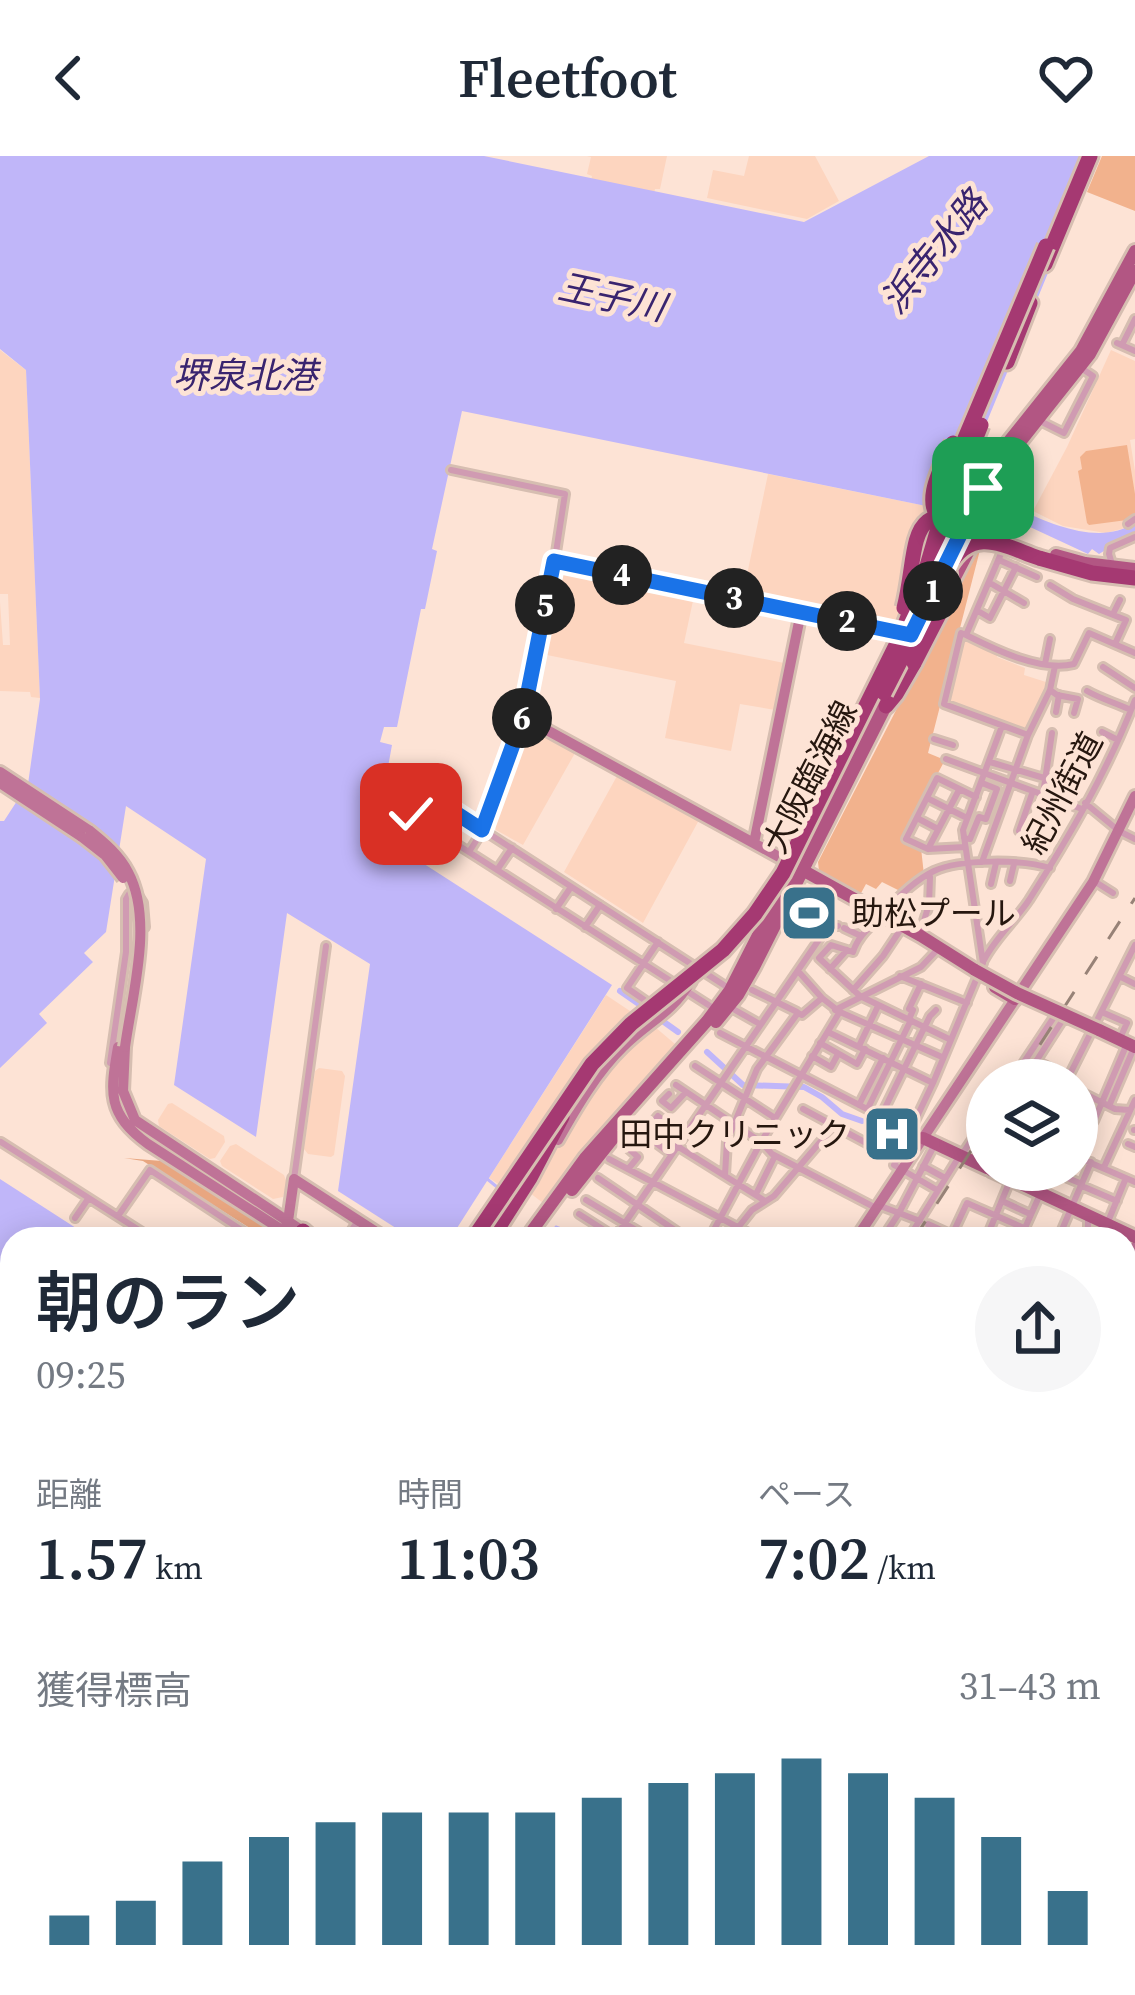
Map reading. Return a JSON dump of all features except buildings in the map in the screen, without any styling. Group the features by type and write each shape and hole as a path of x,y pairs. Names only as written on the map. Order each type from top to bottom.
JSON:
{"highway":[{"path":"1040,555 950,527 932,502 935,484 1087,156"},
{"path":"1040,555 981,519 967,501 964,484 974,444 1087,156"},
{"path":"482,1227 579,1081 617,1036 711,961 755,914 791,860 853,743 910,616 963,443 1046,246"},
{"path":"483,1227 525,1175 597,1068 622,1040 716,965 759,918 789,875 915,618 962,464 1033,295"},
{"path":"905,633 949,465 977,394"},
{"path":"886,706 947,599 945,543 962,464"},
{"path":"853,743 897,630 909,588 914,543 926,524 941,517 963,518 1040,555"},
{"path":"837,780 959,551 971,543 988,542 1135,576"},
{"path":"500,1227 564,1114"}],"main road":[{"name":"大阪臨海線","path":"545,1227 591,1164 740,992 977,524 1000,451 1081,351 1135,251"},
{"name":"大阪臨海線","path":"988,491 1037,419 1081,368 1135,271"},
{"path":"977,524 1001,554 1090,576 1135,576"},
{"path":"905,633 963,529 977,524 1050,554 1135,576"},
{"name":"大阪臨海線","path":"800,869 860,724 905,633"},
{"path":"800,869 1017,993 1133,1047"},
{"path":"886,916 937,950 979,969"},
{"path":"886,916 921,932 1018,994"},
{"name":"大阪臨海線","path":"535,1227 585,1158 707,1021 740,992"},
{"path":"922,1138 966,1159"},
{"path":"1041,1192 1110,1227"}],"street":[{"path":"1135,319 1120,344 1135,351"},
{"path":"1037,419 1064,434 1093,376 1081,368"},
{"path":"451,470 565,494 523,717 483,830 469,852"},
{"path":"1113,567 1110,548 1135,537"},
{"path":"966,634 1001,554 1037,577"},
{"path":"554,561 905,633"},
{"path":"978,611 994,621 1016,567"},
{"path":"990,584 1024,603"},
{"path":"1050,586 1126,620 1115,644"},
{"path":"1100,610 1106,597"},
{"path":"1113,614 1120,600"},
{"path":"996,607 1005,612"},
{"path":"754,843 801,612"},
{"path":"1041,738 944,704 961,633 987,646 1055,666 1074,664 1089,633 1135,653"},
{"path":"1045,664 1050,639"},
{"path":"982,862 1050,690 1055,666"},
{"path":"1103,667 1135,688"},
{"path":"1050,690 1078,699 1074,711 1086,712"},
{"path":"1087,691 1131,710"},
{"path":"1056,712 1059,695"},
{"name":"紀州街道","path":"889,1227 923,1166 922,1138 933,1083 979,969 1050,868 1135,700"},
{"path":"523,717 800,869"},
{"path":"979,969 965,842 967,818 1002,726"},
{"path":"1018,831 1045,778 1052,734"},
{"path":"1102,734 1118,740"},
{"path":"940,739 954,743 947,759 1084,806 1135,839"},
{"path":"989,762 1045,778"},
{"path":"390,770 740,992 802,1015 822,998"},
{"path":"0,772 90,831 127,869 136,891 140,943 122,1047"},
{"path":"976,797 937,778 906,839 933,849 970,839 979,817 986,819 997,789 981,782"},
{"path":"0,783 105,855 120,872 129,893 134,941 117,1082"},
{"path":"937,870 933,849 938,829 959,790"},
{"path":"425,793 411,814 710,1006"},
{"path":"864,1227 899,1165 922,1138 1094,881 1135,796"},
{"path":"927,798 967,818"},
{"path":"916,818 938,829"},
{"path":"497,870 512,848"},
{"path":"623,1227 775,1002 815,955 831,945 853,952 861,936 914,885 937,870 982,862 1050,868"},
{"path":"991,884 996,863"},
{"path":"1010,881 1014,864"},
{"path":"921,932 929,904 929,878 937,870"},
{"path":"1094,881 1113,893"},
{"path":"556,909 571,886"},
{"path":"117,1082 110,1065 126,952 126,899 133,893 143,904 145,938 117,1082 112,1095 117,1111 139,1137 282,1227"},
{"path":"585,927 600,905"},
{"path":"815,955 829,925 861,936"},
{"path":"715,1227 838,1011 901,928"},
{"path":"658,942 627,988 662,1017"},
{"path":"1079,1059 1135,945"},
{"path":"293,1227 294,1179 326,946"},
{"path":"830,969 848,950"},
{"path":"856,993 921,967 937,950"},
{"path":"815,955 856,993 950,1039"},
{"path":"502,1227 608,1064 662,1017 699,968"},
{"path":"798,971 838,1011 942,1057"},
{"path":"900,976 967,1003"},
{"path":"1121,977 1135,983"},
{"path":"863,1107 902,1039 920,984"},
{"path":"1018,994 1053,1007 1048,1011 1054,1017 1026,1059"},
{"path":"820,1043 857,1064 879,1005"},
{"path":"735,1010 760,1024"},
{"path":"881,1116 936,1010"},
{"path":"1103,1012 1126,1023 1121,1036"},
{"path":"725,1175 725,1153 734,1123 757,1069 798,1013"},
{"path":"1037,1059 1062,1021 1121,1036 1133,1047 1098,1115"},
{"path":"828,1031 933,1083"},
{"path":"720,1033 922,1138"},
{"path":"812,1056 831,1067 838,1054"},
{"path":"695,1066 775,1118"},
{"path":"676,1085 775,1156 877,1207 934,1227"},
{"path":"669,1094 662,1101 671,1108 686,1092"},
{"path":"1098,1100 1133,1106 1104,1167"},
{"path":"802,1108 938,1190"},
{"path":"654,1142 667,1123 658,1116 640,1132 654,1142 671,1154"},
{"path":"609,1159 739,1226 800,1168 833,1127"},
{"path":"1,1142 135,1227"},
{"path":"677,1146 766,1202"},
{"path":"923,1227 938,1190 966,1147"},
{"path":"629,1149 638,1157 629,1168"},
{"path":"756,1194 775,1156"},
{"path":"1098,1165 1131,1180 1107,1224"},
{"path":"923,1166 945,1178"},
{"path":"118,1216 150,1170 237,1227"},
{"path":"598,1178 671,1227"},
{"path":"294,1179 369,1227"},
{"path":"991,1227 1007,1191"},
{"path":"1063,1227 1079,1191"},
{"path":"1095,1191 1117,1201"},
{"path":"1024,1227 1041,1192"},
{"path":"75,1218 88,1199"},
{"path":"586,1200 632,1227"},
{"path":"1002,1201 1030,1214"},
{"path":"959,1227 967,1203 1022,1227"},
{"path":"578,1214 599,1227"},
{"path":"1088,1215 1088,1227"},
{"path":"354,1227 358,1220"},
{"path":"920,1227 924,1223"}],"shaded area":[{"path":"587,156 667,156 660,189 655,189 654,216 587,203 592,176 587,174 591,157"},
{"path":"749,156 815,156 839,201 807,219 707,198 713,170 744,176"},
{"path":"1102,156 1135,156 1135,211 1087,192"},
{"path":"0,350 26,370 40,698 31,697 30,692 0,691 0,602 3,645 10,645 8,594 0,594"},
{"path":"1111,350 1135,361 1135,439 1130,440 1135,516 1125,528 1106,533 1063,526 1033,511"},
{"path":"1127,445 1135,514 1127,520 1089,525 1078,471 1082,469 1080,457 1086,451"},
{"path":"768,474 931,507 896,625 743,594"},
{"path":"981,546 928,753 945,760 903,838 921,848 924,875 902,892 882,882 876,889 866,884 860,895 819,871 818,862"},
{"path":"566,570 694,596 684,643 784,663 775,710 740,704 731,751 665,738 676,681 542,654 558,576"},
{"path":"964,636 1025,668 1024,675 1049,683 1026,732 946,700"},
{"path":"532,729 575,753 523,845 496,830 494,820 524,733"},
{"path":"388,774 421,795 392,839 377,829"},
{"path":"617,776 699,820 643,923 564,872"},
{"path":"606,995 648,1023 613,1054 520,1198 489,1178"},
{"path":"655,1027 675,1044 574,1160 543,1203 530,1193 565,1136 604,1076 630,1045"},
{"path":"319,1068 342,1071 345,1076 331,1157 308,1154 304,1149"},
{"path":"172,1103 224,1136 215,1158 159,1126 158,1120"},
{"path":"236,1144 284,1175 283,1197 273,1199 222,1166 220,1161"},
{"path":"124,1158 162,1161 265,1227 248,1227 143,1161"}],"water":[{"name":"堺泉北港","path":"0,156 484,156 804,222 929,156 1096,156 963,480 1025,512 1072,529 1116,531 1135,522 1135,532 1099,554 1092,549 1088,554 1004,515 1000,521 965,506 931,507 462,411 432,549 437,551 397,727 384,727 380,742 392,745 376,833 612,985 458,1227 394,1227 338,1191 370,964 287,913 256,1137 174,1085 206,859 126,806 106,932 84,953 93,962 39,1014 47,1023 0,1068 0,821 28,784 40,699 26,370 0,349"},
{"path":"0,1179 74,1227 0,1227"}],"waterway":[{"path":"620,991 646,1009"},
{"path":"657,1017 678,1032"},
{"path":"707,1052 743,1085 804,1087 842,1114 862,1121"},
{"path":"486,1178 497,1187"}],"railway":[{"path":"1031,1059 1135,898"},
{"path":"922,1227 966,1159"}],"place":[{"name":"助松プール","path":"809,913"},
{"name":"田中クリニック","path":"892,1134"}],"route":[{"path":"411,814 425,793 482,830 523,717 554,561 911,635 983,488"}],"water label":[{"name":"浜寺水路","path":"934,252"},
{"name":"王子川","path":"612,297"}]}
